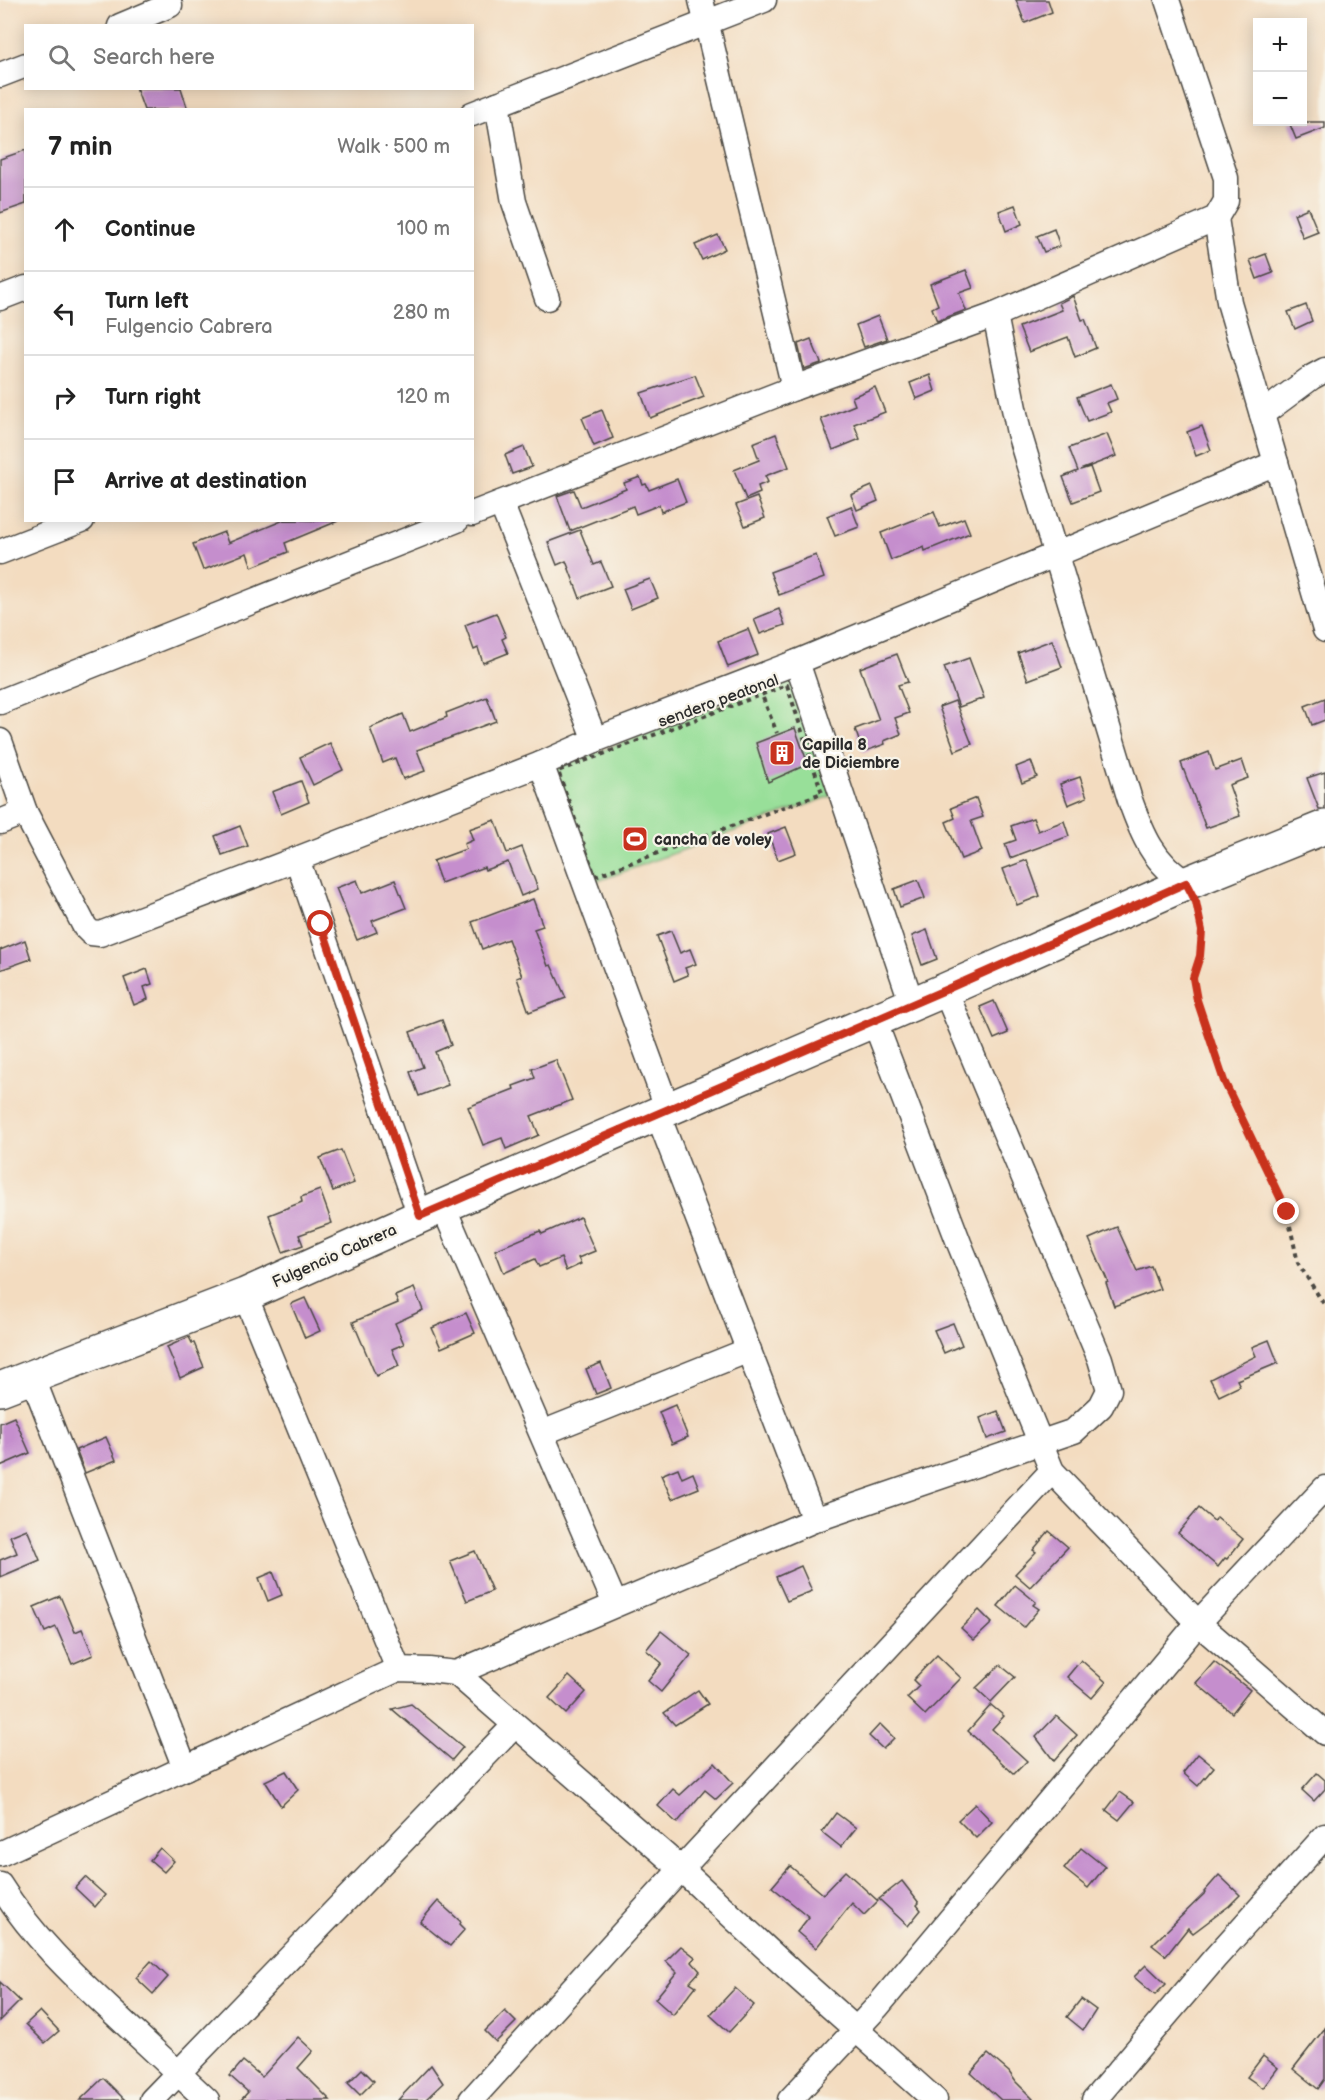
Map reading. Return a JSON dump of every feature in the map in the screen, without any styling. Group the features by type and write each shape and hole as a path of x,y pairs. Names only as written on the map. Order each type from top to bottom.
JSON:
{"main road":[{"name":"Fulgencio Cabrera","path":"0,1389 245,1295 432,1211 945,990 1186,883 1325,827"}],"street":[{"path":"474,113 704,11 764,0"},
{"path":"474,513 794,388 995,315 1216,218 1226,201 1226,178 1167,0"},
{"path":"125,24 170,5"},
{"path":"704,11 794,388"},
{"path":"0,75 24,66"},
{"path":"497,104 514,202 547,298"},
{"path":"1216,218 1229,302 1325,630"},
{"path":"0,298 24,289"},
{"path":"995,315 1020,433 1108,731 1144,838 1162,864 1186,883"},
{"path":"1262,414 1325,370"},
{"path":"0,741 25,812 84,927 96,934 297,859 797,662 1276,463"},
{"path":"501,503 595,740"},
{"path":"0,552 77,522"},
{"path":"0,702 452,522"},
{"path":"797,662 912,1004"},
{"path":"541,764 663,1112 749,1350 814,1520"},
{"path":"0,822 25,812"},
{"path":"297,859 432,1211 542,1433 615,1604"},
{"path":"0,1854 398,1669 456,1673 814,1520 1074,1431 1101,1406 1109,1390 1107,1377 945,990"},
{"path":"874,1020 959,1243 1052,1471 1198,1623 1325,1733"},
{"path":"245,1295 398,1669"},
{"path":"542,1433 749,1350"},
{"path":"32,1376 185,1768"},
{"path":"471,2100 681,1869 1052,1471"},
{"path":"790,2100 856,2030 1198,1623 1325,1488"},
{"path":"456,1673 681,1869 935,2100"},
{"path":"152,2100 515,1725"},
{"path":"1094,2100 1214,1959 1325,1836"},
{"path":"0,1885 38,1937 72,1974 207,2100"}],"path":[{"name":"sendero peatonal","path":"788,685 822,793 595,876 558,771 762,695 788,685"},
{"path":"762,695 777,734"},
{"path":"1186,883 1196,902 1202,931 1200,956 1193,978 1204,1021 1224,1081 1287,1212 1298,1263 1325,1306"}],"green space":[{"path":"792,677 831,796 592,883 552,770"}],"building":[{"path":"1016,0 1048,0 1052,12 1025,23"},
{"path":"137,90 182,90 187,108 143,108"},
{"path":"1307,122 1325,122 1325,128 1296,139 1291,126 1307,126"},
{"path":"24,151 24,205 0,213 0,159"},
{"path":"1015,205 1022,224 1006,231 999,211"},
{"path":"1308,208 1318,232 1303,238 1294,214"},
{"path":"1054,229 1060,246 1044,252 1037,236"},
{"path":"718,235 725,249 702,260 695,245"},
{"path":"1266,254 1273,273 1257,279 1250,260"},
{"path":"966,270 973,288 959,293 966,310 937,321 932,308 938,305 930,284"},
{"path":"1073,296 1096,348 1075,357 1068,337 1029,352 1019,327 1062,310 1059,303"},
{"path":"1306,305 1312,321 1295,329 1288,312"},
{"path":"878,316 887,339 864,347 856,325"},
{"path":"811,339 821,363 804,369 798,344"},
{"path":"695,375 704,397 650,418 641,393"},
{"path":"930,375 935,391 916,399 910,383"},
{"path":"1111,384 1117,399 1107,403 1111,412 1087,421 1077,397"},
{"path":"875,387 885,412 854,424 860,439 833,450 821,419 855,405 852,397"},
{"path":"602,410 613,438 594,446 582,418"},
{"path":"1202,426 1211,450 1196,456 1187,432"},
{"path":"776,434 789,467 765,476 768,482 758,486 760,493 746,499 734,470 759,460 753,443"},
{"path":"1107,434 1116,456 1080,470 1090,467 1099,492 1073,502 1063,477 1078,471 1069,448"},
{"path":"524,447 532,467 512,474 505,455"},
{"path":"640,477 643,485 646,484 649,490 677,479 686,502 661,512 659,505 636,514 633,506 570,531 557,496 574,490 581,507 626,489 624,483"},
{"path":"872,486 878,501 857,510 851,495"},
{"path":"757,497 765,518 745,526 736,505"},
{"path":"851,506 859,527 835,536 827,516"},
{"path":"934,512 940,527 964,518 970,533 925,551 924,547 891,560 881,533"},
{"path":"279,522 336,522 285,543 288,552 252,567 247,553 203,570 193,544 224,532 228,543"},
{"path":"580,530 594,565 601,562 611,586 580,598 566,561 557,565 548,542"},
{"path":"816,555 824,578 779,595 770,572"},
{"path":"650,579 658,598 631,609 623,589"},
{"path":"779,609 785,625 760,634 754,619"},
{"path":"496,613 506,637 502,639 508,653 483,663 478,648 474,650 465,625"},
{"path":"748,629 758,655 728,667 718,641"},
{"path":"1052,640 1062,667 1028,680 1018,653"},
{"path":"897,654 908,682 898,685 909,713 895,718 901,734 884,741 885,744 863,752 855,729 879,720 860,668"},
{"path":"969,658 984,698 959,707 944,667"},
{"path":"487,697 496,721 417,750 425,771 403,779 395,758 383,763 370,728 403,714 410,732 447,717 446,713"},
{"path":"1325,698 1325,720 1312,725 1305,706"},
{"path":"955,701 972,744 955,751 939,707"},
{"name":"Capilla 8 de Diciembre","path":"795,728 808,764 768,782 756,743"},
{"path":"330,743 343,770 313,785 300,757"},
{"path":"1209,752 1215,770 1242,760 1248,778 1229,785 1240,816 1206,828 1181,763"},
{"path":"1031,761 1037,777 1022,783 1016,767"},
{"path":"1325,772 1325,809 1319,809 1307,778"},
{"path":"1080,777 1087,797 1068,805 1060,784"},
{"path":"301,781 309,802 281,814 272,792"},
{"path":"976,798 983,817 971,821 982,851 961,859 946,822 955,818 951,808"},
{"path":"1033,818 1038,831 1064,821 1069,836 1010,858 1005,844 1016,840 1011,826"},
{"path":"495,820 507,853 522,847 538,889 521,896 508,862 485,870 484,867 441,883 433,861 466,849 464,844 473,840 469,829"},
{"path":"240,826 248,846 222,855 215,836"},
{"path":"786,827 796,853 778,860 768,834"},
{"path":"1027,860 1040,896 1017,905 1003,869"},
{"path":"357,880 362,893 395,880 406,908 372,921 377,932 357,940 336,888"},
{"path":"918,880 925,898 900,907 894,889"},
{"path":"533,899 543,926 534,929 548,966 551,965 566,998 529,1012 517,978 522,976 508,939 482,949 472,922"},
{"path":"927,930 937,959 922,965 912,936"},
{"path":"671,931 680,953 690,949 696,964 685,968 688,975 674,981 657,936"},
{"path":"25,940 31,959 0,970 0,950"},
{"path":"147,969 152,984 144,987 148,999 134,1005 124,978"},
{"path":"994,1001 1008,1033 994,1039 980,1007"},
{"path":"442,1020 451,1045 435,1052 448,1085 419,1096 410,1072 423,1067 410,1032"},
{"path":"556,1060 572,1100 531,1116 539,1135 506,1149 502,1138 483,1145 468,1107 535,1078 532,1069"},
{"path":"341,1150 354,1183 333,1191 320,1158"},
{"path":"320,1190 332,1223 299,1235 303,1245 283,1252 269,1215 302,1202 301,1197"},
{"path":"580,1217 595,1251 578,1258 581,1264 566,1271 561,1258 539,1267 535,1259 504,1273 495,1250 540,1231 542,1234"},
{"path":"1117,1227 1137,1271 1151,1266 1160,1289 1114,1306 1106,1283 1108,1282 1089,1239"},
{"path":"414,1288 423,1310 395,1323 404,1344 392,1349 399,1366 376,1376 353,1322 398,1303 395,1296"},
{"path":"305,1298 320,1331 305,1338 291,1304"},
{"path":"466,1313 475,1333 441,1348 432,1328"},
{"path":"953,1323 962,1345 944,1353 934,1330"},
{"path":"189,1337 204,1367 180,1378 167,1347"},
{"path":"1269,1340 1278,1363 1237,1380 1240,1386 1219,1396 1210,1379 1256,1356 1252,1347"},
{"path":"601,1363 611,1388 596,1394 586,1369"},
{"path":"675,1405 688,1437 672,1444 659,1412"},
{"path":"998,1411 1006,1432 987,1439 980,1418"},
{"path":"14,1417 30,1453 0,1466 0,1423"},
{"path":"106,1437 116,1460 85,1473 76,1450"},
{"path":"678,1468 682,1478 693,1473 699,1488 672,1499 661,1475"},
{"path":"1199,1508 1214,1521 1217,1518 1243,1539 1218,1567 1178,1533"},
{"path":"27,1529 40,1560 0,1577 0,1560 17,1553 10,1536"},
{"path":"1049,1531 1068,1547 1030,1587 1015,1574 1036,1552 1033,1550"},
{"path":"475,1551 492,1591 467,1601 450,1561"},
{"path":"801,1566 812,1591 787,1601 776,1577"},
{"path":"273,1572 282,1595 268,1601 259,1578"},
{"path":"1015,1585 1036,1602 1033,1605 1039,1609 1024,1627 998,1606"},
{"path":"60,1596 75,1632 82,1629 93,1655 72,1664 56,1627 45,1632 34,1607"},
{"path":"979,1610 992,1623 974,1640 961,1628"},
{"path":"661,1631 691,1655 661,1692 648,1681 662,1663 646,1650"},
{"path":"937,1655 961,1678 925,1715 907,1698 919,1686 913,1680"},
{"path":"1081,1660 1106,1682 1092,1698 1067,1677"},
{"path":"1214,1662 1250,1690 1232,1713 1196,1683"},
{"path":"1000,1665 1015,1677 991,1702 976,1688"},
{"path":"569,1676 586,1692 566,1714 549,1698"},
{"path":"698,1690 708,1704 675,1725 664,1713"},
{"path":"411,1704 463,1747 452,1760 392,1709"},
{"path":"991,1705 1004,1716 992,1729 1027,1761 1014,1774 968,1731"},
{"path":"1056,1716 1077,1735 1054,1761 1036,1737"},
{"path":"880,1724 894,1738 883,1749 869,1736"},
{"path":"1198,1754 1214,1767 1198,1786 1183,1773"},
{"path":"715,1763 733,1783 716,1799 705,1790 677,1823 658,1806 673,1789 680,1795"},
{"path":"286,1771 298,1790 281,1806 265,1781"},
{"path":"1317,1773 1325,1780 1325,1789 1314,1801 1302,1790"},
{"path":"1120,1792 1134,1802 1119,1820 1106,1810"},
{"path":"975,1804 992,1822 976,1838 958,1820"},
{"path":"836,1813 856,1828 841,1847 822,1832"},
{"path":"160,1848 174,1861 164,1872 150,1860"},
{"path":"1081,1848 1105,1867 1088,1888 1064,1869"},
{"path":"790,1866 823,1894 845,1871 878,1901 864,1915 852,1903 816,1948 797,1932 809,1917 772,1887"},
{"path":"1219,1875 1240,1895 1193,1933 1188,1928 1166,1956 1152,1945 1205,1893"},
{"path":"85,1877 105,1895 95,1907 75,1888"},
{"path":"902,1881 919,1903 917,1905 921,1910 908,1926 879,1899"},
{"path":"438,1901 461,1922 460,1924 465,1929 450,1946 420,1922"},
{"path":"681,1946 695,1957 692,1962 700,1971 690,1982 696,1986 673,2015 655,1999 677,1972 666,1961"},
{"path":"151,1961 168,1977 153,1994 136,1978"},
{"path":"1146,1965 1166,1984 1155,1995 1134,1977"},
{"path":"0,1982 20,2001 0,2021"},
{"path":"735,1988 754,2005 729,2032 710,2015"},
{"path":"1081,1999 1096,2010 1083,2030 1067,2017"},
{"path":"40,2011 59,2031 45,2043 26,2024"},
{"path":"505,2011 516,2022 496,2042 485,2031"},
{"path":"1325,2028 1325,2079 1318,2089 1293,2069"},
{"path":"298,2037 313,2051 298,2068 330,2100 241,2100 248,2092 230,2076 243,2061 262,2077"},
{"path":"988,2054 1009,2072 1034,2100 1001,2100 971,2073"},
{"path":"1263,2056 1278,2068 1263,2088 1247,2077"},
{"path":"431,2065 443,2083 425,2100 398,2100"},
{"path":"362,2069 374,2081 360,2095 348,2083"},
{"path":"103,2078 125,2100 80,2100"}],"place":[{"name":"Capilla 8 de Diciembre","path":"782,753"},
{"name":"cancha de voley","path":"635,839"}],"route":[{"path":"321,924 420,1216 658,1115 1186,883 1196,902 1202,931 1200,956 1193,978 1197,1000 1224,1081 1287,1212"}]}
